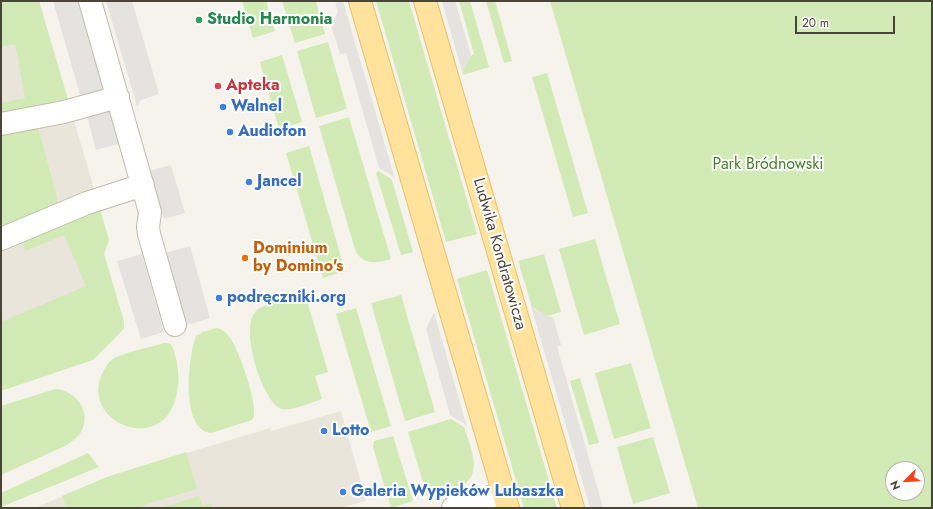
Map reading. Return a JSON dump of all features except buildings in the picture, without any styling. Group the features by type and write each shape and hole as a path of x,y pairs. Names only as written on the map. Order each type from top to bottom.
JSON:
{"main road":[{"path":"360,1 506,501"},
{"name":"Ludwika Kondratowicza","path":"425,1 573,508"}],"street":[{"path":"90,1 143,185 150,212 148,227 149,234 175,325"},
{"path":"1,124 67,112 118,97"},
{"path":"1,239 100,198 143,185"},
{"path":"453,508 506,501"}],"shaded area":[{"path":"1,1 39,1 109,240 104,254 123,318 1,369"},
{"path":"53,1 80,1 107,91 81,98"},
{"path":"106,1 132,1 159,94 141,100 137,107"},
{"path":"343,1 395,179 390,174 379,168 346,53 340,54 331,25 338,12 335,3"},
{"path":"442,1 455,1 471,55 464,69 463,75"},
{"path":"111,105 122,143 96,150 86,112"},
{"path":"171,165 185,213 164,219 149,171"},
{"path":"190,246 210,318 187,325 166,253"},
{"path":"142,254 164,332 141,339 117,261"},
{"path":"530,303 536,310 553,317 561,345 557,347 603,508 590,508"},
{"path":"434,312 467,427 465,424 450,415 426,329"},
{"path":"341,411 366,501 340,508 35,508 107,477 270,428 271,431"}],"green space":[{"path":"1,1 39,1 69,103 1,116 1,103 25,98 15,44 1,47"},
{"path":"242,1 266,1 275,31 253,38"},
{"path":"282,1 316,1 325,34 295,43"},
{"path":"376,1 409,1 477,234 446,242"},
{"path":"459,1 470,1 489,67 463,75 466,63 474,54"},
{"path":"486,1 495,1 512,61 504,63"},
{"name":"Park Bródnowski","path":"550,1 932,1 932,508 698,508"},
{"path":"328,42 347,109 316,118 297,51"},
{"path":"282,55 302,122 279,129 260,62"},
{"path":"547,73 588,213 573,217 532,77"},
{"path":"349,117 391,259 380,262 366,261 358,255 355,250 319,126"},
{"path":"38,127 57,198 57,206 1,228 1,134"},
{"path":"309,146 345,271 323,278 286,153"},
{"path":"378,171 392,180 413,252 401,255 376,173"},
{"path":"99,206 109,240 104,254 124,322 124,328 93,360 1,391 1,322 86,286 64,235 25,251 23,239"},
{"path":"595,239 620,324 584,335 559,249"},
{"path":"544,254 561,312 547,316 532,307 518,261"},
{"path":"487,270 557,508 524,508 457,279"},
{"path":"305,294 328,372 315,376 322,399 285,410 273,403 260,378 251,346 251,319 256,311 266,305"},
{"path":"401,295 435,412 405,421 371,303"},
{"path":"356,308 391,426 371,432 336,314"},
{"path":"216,328 223,330 228,335 238,354 250,387 254,415 253,419 250,421 211,433 201,429 194,419 189,391 189,375 196,336"},
{"path":"165,343 171,344 176,358 178,387 175,401 166,417 154,426 139,428 125,426 112,418 103,407 98,393 101,376 107,365 113,359 123,354"},
{"path":"631,363 651,428 614,439 595,373"},
{"path":"580,378 599,443 589,445 570,381"},
{"path":"55,389 70,394 76,398 80,404 85,417 81,432 67,445 1,475 1,406"},
{"path":"451,419 464,427 473,458 473,473 469,480 459,487 446,492 427,496 408,432"},
{"path":"393,436 413,501 391,508 373,447 374,441"},
{"path":"653,437 670,493 633,504 617,447"},
{"path":"186,452 197,489 147,504 139,508 67,508 62,496 107,477"},
{"path":"88,453 99,467 1,507 1,493"},
{"path":"199,496 202,506 211,503 213,508 160,508"}],"place":[{"name":"Studio Harmonia","path":"199,20"},
{"name":"Apteka","path":"218,86"},
{"name":"Walnel","path":"223,107"},
{"name":"Audiofon","path":"230,132"},
{"name":"Jancel","path":"249,182"},
{"name":"Dominium by Domino's","path":"245,258"},
{"name":"podręczniki.org","path":"219,298"},
{"name":"Lotto","path":"324,431"},
{"name":"Galeria Wypieków Lubaszka","path":"343,492"}]}
